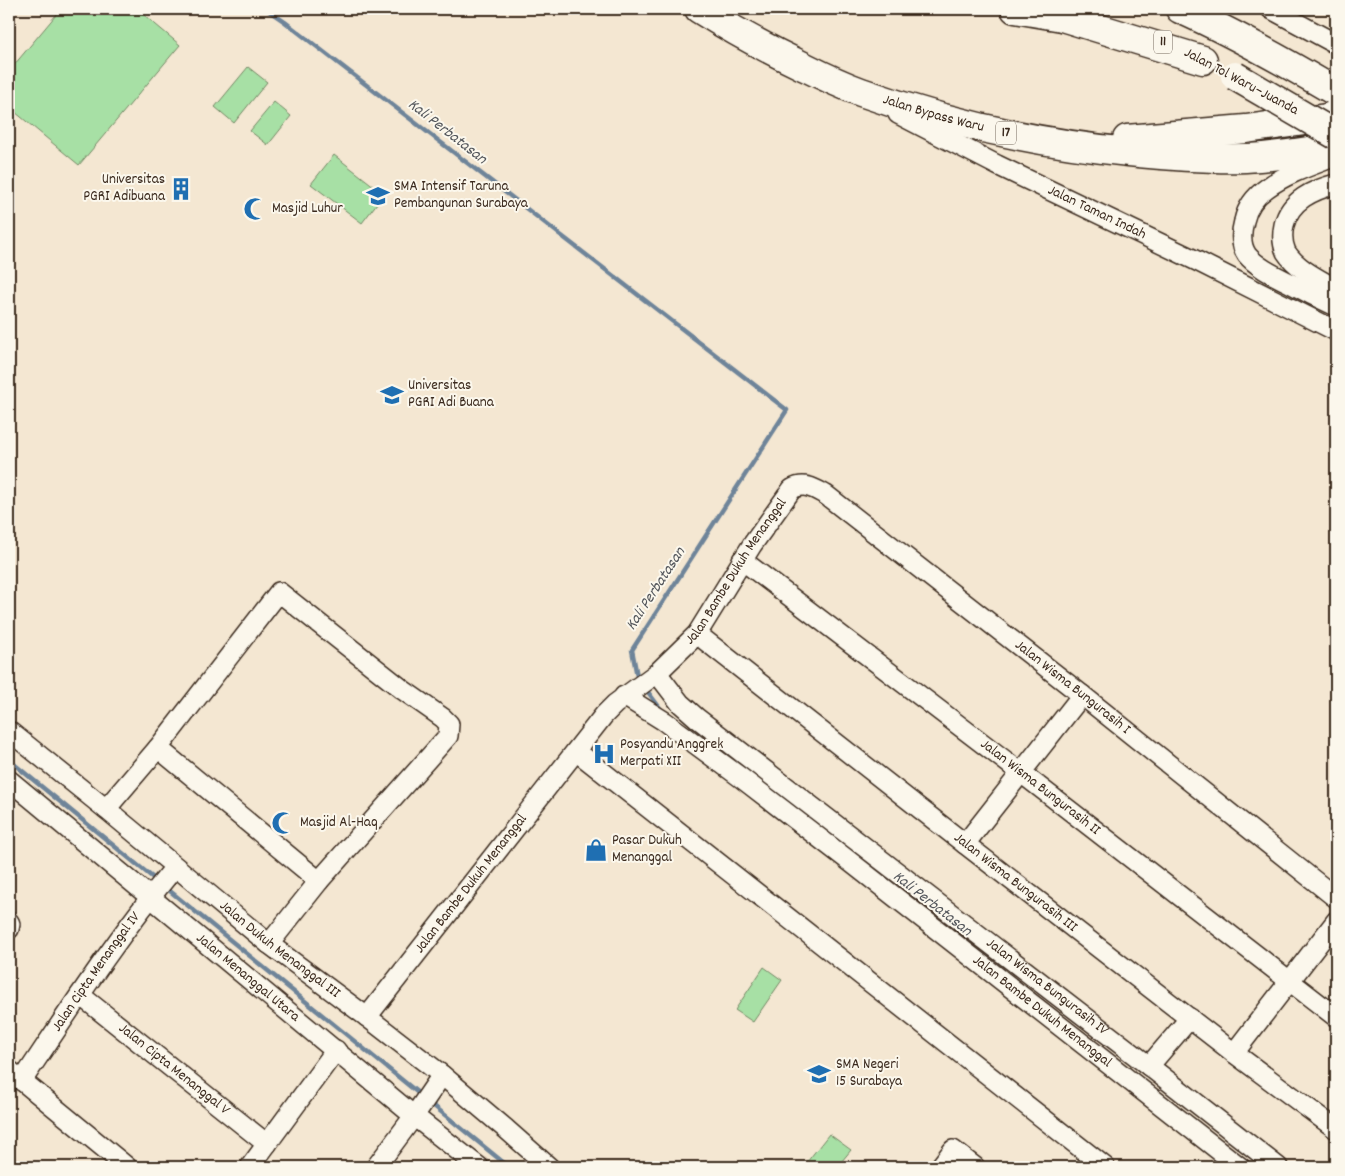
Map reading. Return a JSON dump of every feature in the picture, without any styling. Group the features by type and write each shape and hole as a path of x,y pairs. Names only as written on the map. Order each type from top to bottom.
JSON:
{"highway":[{"name":"Jalan Bypass Waru","path":"700,9 722,24 770,50 860,91 993,131 1054,143 1195,158 1247,158 1336,147"},
{"path":"1015,9 1062,17 1203,60"},
{"name":"Jalan Tol Waru–Juanda","path":"1090,9 1235,76 1336,135"},
{"path":"1180,9 1220,27 1262,40 1336,92"},
{"path":"1287,57 1336,77"},
{"path":"1054,143 1246,129 1336,115"}],"street":[{"path":"1271,9 1336,44"},
{"name":"Jalan Taman Indah","path":"860,91 939,136 988,161 1197,261 1336,331"},
{"path":"1336,156 1286,176 1267,187 1256,197 1247,210 1241,233 1246,254 1257,263 1319,299 1336,306"},
{"path":"1336,184 1322,188 1298,201 1290,210 1282,231 1282,241 1287,252 1296,263 1310,274 1336,289"},
{"name":"Jalan Bambe Dukuh Menanggal","path":"367,1017 604,715 625,696 654,676 696,634 752,544 792,490 802,486"},
{"name":"Jalan Wisma Bungurasih I","path":"802,486 810,486 826,495 1082,695 1336,898"},
{"name":"Jalan Wisma Bungurasih II","path":"742,560 1336,1017"},
{"path":"106,809 158,748 279,592 403,690 443,718 449,724 448,736 319,881 268,944"},
{"name":"Jalan Wisma Bungurasih III","path":"696,634 965,844 1336,1129"},
{"name":"Jalan Wisma Bungurasih IV","path":"654,676 697,718 1150,1066 1278,1167"},
{"path":"965,844 1082,695"},
{"name":"Jalan Bambe Dukuh Menanggal","path":"625,696 664,720 748,783 1240,1167"},
{"name":"Jalan Dukuh Menanggal III","path":"9,731 106,809 172,870 367,1017 440,1078 506,1128 549,1167"},
{"path":"158,748 319,881"},
{"path":"576,751 1105,1167"},
{"name":"Jalan Menanggal Utara","path":"11,788 153,893 336,1050 416,1113 479,1167"},
{"name":"Jalan Cipta Menanggal IV","path":"13,1075 80,995 153,893 172,870"},
{"path":"1234,1052 1336,921"},
{"path":"9,922 9,929"},
{"name":"Jalan Cipta Menanggal V","path":"80,995 267,1144"},
{"path":"1150,1066 1190,1018"},
{"path":"250,1167 336,1050"},
{"path":"13,1075 127,1167"},
{"path":"376,1167 440,1078"},
{"path":"940,1167 953,1150 975,1167"}],"green space":[{"path":"61,9 137,9 180,45 79,165 9,107 9,71"},
{"path":"248,67 267,82 234,123 215,107"},
{"path":"274,102 291,116 268,145 250,131"},
{"path":"334,155 384,194 362,223 311,184"},
{"path":"764,967 782,980 753,1022 735,1010"},
{"path":"829,1134 851,1150 837,1167 803,1167"}],"waterway":[{"name":"Kali Perbatasan","path":"266,9 787,410 632,650 639,679"},
{"name":"Kali Perbatasan","path":"645,688 663,712"},
{"path":"9,760 157,881"},
{"path":"165,887 423,1097"},
{"path":"429,1102 509,1167"}],"place":[{"name":"Universitas PGRI Adibuana","path":"181,189"},
{"name":"SMA Intensif Taruna Pembangunan Surabaya","path":"378,196"},
{"name":"Masjid Luhur","path":"255,209"},
{"name":"Universitas PGRI Adi Buana","path":"392,395"},
{"name":"Posyandu Anggrek Merpati XII","path":"604,754"},
{"name":"Masjid Al-Haq","path":"283,823"},
{"name":"Pasar Dukuh Menanggal","path":"596,850"},
{"name":"SMA Negeri 15 Surabaya","path":"819,1074"}]}
